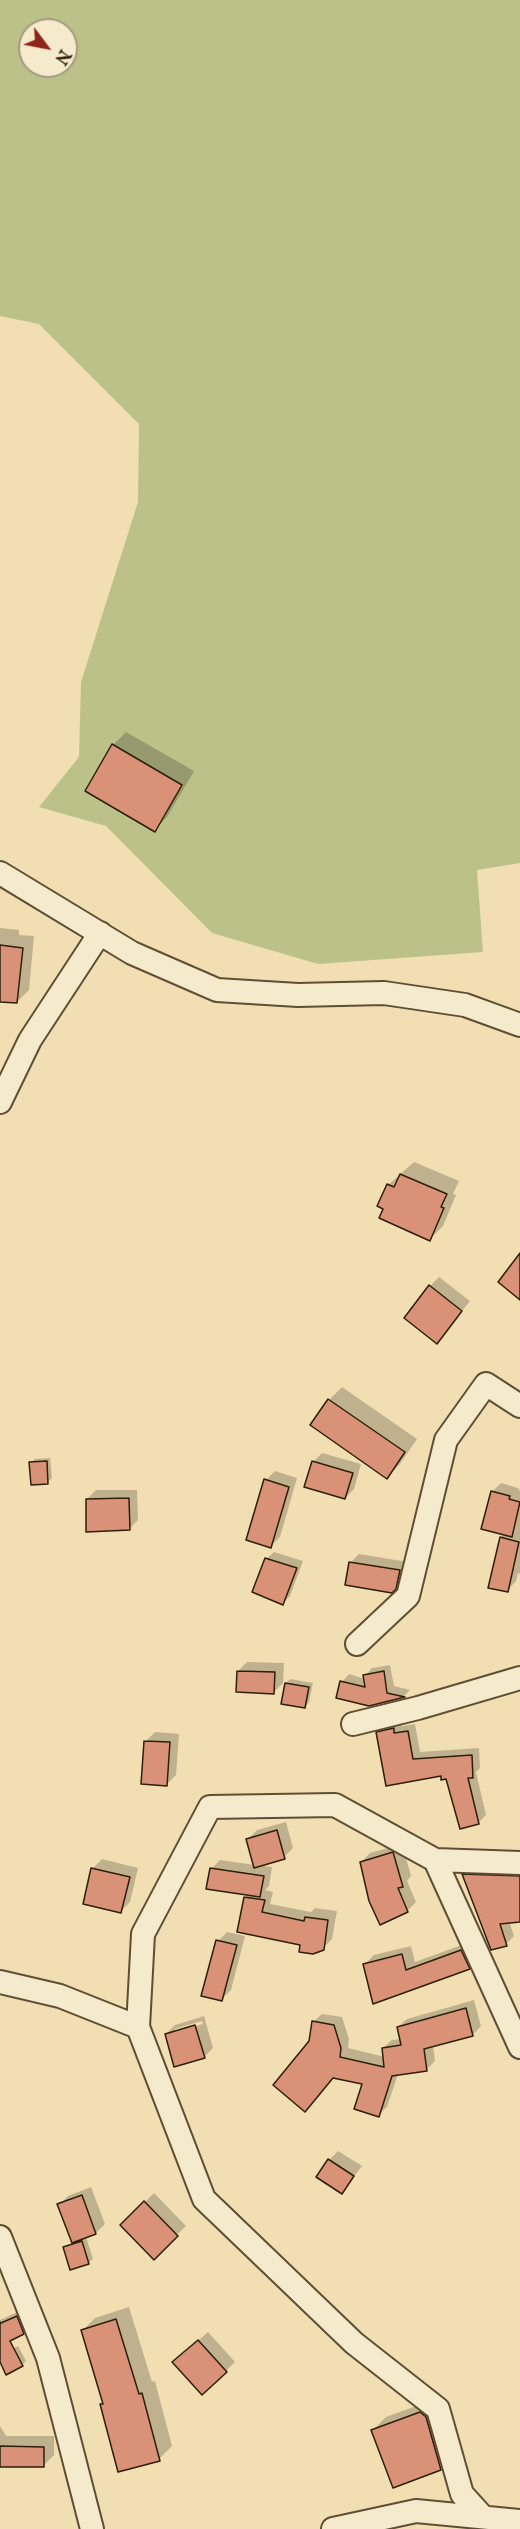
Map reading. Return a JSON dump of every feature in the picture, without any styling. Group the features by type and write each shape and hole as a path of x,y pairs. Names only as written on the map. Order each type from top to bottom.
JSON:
{"street":[{"path":"0,873 132,952 216,990 298,995 384,993 465,1005 520,1025"},
{"path":"0,1102 30,1040 100,933"},
{"path":"357,1644 408,1596 446,1440 486,1384 520,1406"},
{"path":"353,1724 418,1708 520,1678"},
{"path":"482,2516 462,2494 438,2409 354,2343 204,2199 138,2027 143,1935 210,1807 335,1805 435,1860 520,1863"},
{"path":"435,1860 520,2048"},
{"path":"0,1982 60,1996 138,2027"},
{"path":"0,2237 48,2358 92,2529"},
{"path":"333,2529 416,2511 520,2521"}],"green space":[{"path":"0,0 520,0 520,863 477,870 483,952 318,964 212,933 106,826 39,807 79,757 81,682 138,502 139,424 39,324 0,316"}],"building":[{"path":"112,744 182,785 155,832 85,791"},
{"path":"0,945 23,948 17,1003 0,1002"},
{"path":"400,1174 447,1194 441,1207 444,1208 430,1241 379,1218 383,1209 377,1206 387,1184 394,1187"},
{"path":"520,1253 520,1300 498,1282"},
{"path":"429,1285 462,1311 437,1344 404,1318"},
{"path":"328,1399 405,1452 387,1479 310,1425"},
{"path":"47,1461 48,1484 31,1485 29,1462"},
{"path":"312,1461 353,1473 345,1499 304,1487"},
{"path":"264,1479 289,1487 271,1548 246,1540"},
{"path":"491,1491 510,1496 509,1499 520,1502 512,1537 481,1529"},
{"path":"129,1498 130,1530 86,1532 86,1499"},
{"path":"500,1537 519,1542 508,1592 488,1588"},
{"path":"265,1558 297,1568 283,1605 252,1592"},
{"path":"349,1562 400,1570 396,1589 392,1593 345,1585"},
{"path":"237,1671 275,1672 274,1694 236,1692"},
{"path":"384,1671 387,1693 405,1697 369,1706 336,1698 340,1681 365,1687 363,1675"},
{"path":"285,1683 309,1687 305,1708 281,1704"},
{"path":"394,1728 394,1733 408,1731 413,1759 472,1755 473,1778 468,1778 479,1824 460,1829 446,1779 441,1780 441,1776 386,1786 376,1732"},
{"path":"144,1741 170,1742 167,1786 141,1784"},
{"path":"277,1830 285,1859 254,1868 246,1839"},
{"path":"393,1852 403,1887 398,1888 408,1912 380,1925 369,1901 360,1862"},
{"path":"91,1868 130,1877 121,1913 83,1904"},
{"path":"210,1868 264,1876 260,1897 206,1889"},
{"path":"462,1874 520,1876 520,1922 500,1924 507,1946 491,1950"},
{"path":"244,1897 265,1900 262,1912 304,1921 305,1917 328,1920 324,1950 313,1954 299,1952 300,1945 237,1932"},
{"path":"216,1940 237,1945 222,2001 201,1996"},
{"path":"461,1950 470,1969 373,2004 363,1964 402,1954 406,1970"},
{"path":"466,2008 473,2036 424,2049 427,2071 392,2076 379,2117 354,2109 362,2084 333,2078 305,2112 273,2085 309,2041 312,2021 334,2025 341,2048 340,2057 384,2067 382,2048 401,2045 397,2027"},
{"path":"195,2025 205,2058 174,2067 165,2034"},
{"path":"328,2159 354,2176 342,2194 316,2177"},
{"path":"82,2195 96,2234 72,2243 57,2204"},
{"path":"144,2201 178,2236 154,2260 120,2225"},
{"path":"82,2241 89,2264 70,2270 63,2247"},
{"path":"17,2316 24,2334 10,2341 23,2366 6,2375 0,2362 0,2322"},
{"path":"116,2319 139,2394 142,2393 160,2461 118,2472 100,2404 103,2404 81,2330"},
{"path":"198,2340 227,2372 202,2395 172,2362"},
{"path":"420,2412 426,2417 441,2470 393,2488 371,2430"},
{"path":"0,2446 44,2447 44,2467 0,2467"}]}
